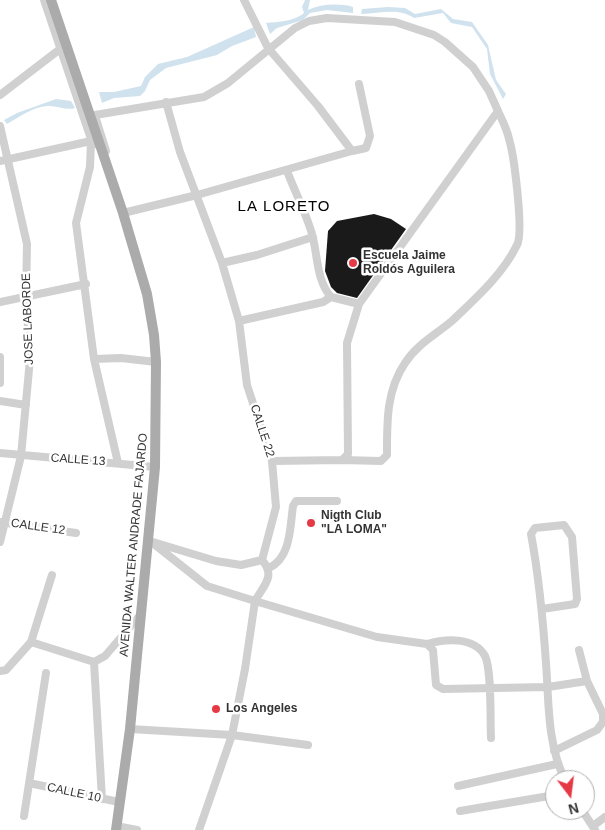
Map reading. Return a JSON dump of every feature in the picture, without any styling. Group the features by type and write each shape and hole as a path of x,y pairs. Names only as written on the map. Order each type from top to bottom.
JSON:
{"main road":[{"name":"AVENIDA WALTER ANDRADE FAJARDO","path":"51,0 123,213 147,294 154,335 156,362 155,468 130,729 116,828"}],"street":[{"name":"AVENIDA WALTER ANDRADE FAJARDO","path":"44,0 92,142 111,177"},
{"name":"AVENIDA WALTER ANDRADE FAJARDO","path":"56,0 104,139 111,177"},
{"path":"244,0 268,48 318,106 352,152"},
{"path":"95,115 204,97 216,91 295,28 309,21 327,18 395,22 415,27 445,42 473,67 489,91 509,139 518,211 518,243 488,285 451,321 415,350 404,363 388,404 387,455 381,461 272,461"},
{"path":"0,95 60,48 70,44"},
{"path":"123,213 288,171 366,148 370,136 359,84"},
{"name":"CALLE 22","path":"166,102 180,152 222,264 238,322 247,385 272,461 276,507 262,560"},
{"path":"342,460 349,450 347,343 359,304 498,111"},
{"name":"JOSE LABORDE","path":"0,126 27,244 26,297 30,358 21,456 2,522 0,542"},
{"path":"0,161 92,142 90,167 76,223 86,284 94,359 118,463"},
{"path":"288,171 313,237 320,275 325,290 332,297 359,304"},
{"path":"222,264 313,237"},
{"path":"0,302 86,284"},
{"path":"238,322 323,302 332,297"},
{"path":"0,357 0,383"},
{"path":"94,359 121,358 156,362"},
{"path":"0,401 26,405"},
{"name":"CALLE 13","path":"0,453 155,468"},
{"path":"269,568 277,564 282,558 287,543 293,506 296,502 337,501"},
{"name":"CALLE 12","path":"2,522 76,533"},
{"path":"542,609 575,604 577,599 572,537 564,525 535,528 531,534 542,609 550,726 554,751 560,770"},
{"path":"149,540 216,561 241,565 262,560 269,568 270,576 255,601 246,669 232,735 199,830"},
{"path":"149,540 207,586 377,637 427,644 441,640 455,640 474,646 484,655 489,689 491,738"},
{"path":"0,671 6,670 31,642 52,575"},
{"path":"31,642 94,662 105,656 142,612"},
{"path":"427,644 433,650 435,681 440,689 548,687 587,681"},
{"path":"554,751 597,730 603,722 603,714 587,681 579,650"},
{"path":"94,662 102,799"},
{"path":"24,816 46,673"},
{"path":"130,729 232,735 308,745"},
{"path":"458,786 557,764"},
{"name":"CALLE 10","path":"29,783 119,802"},
{"path":"460,811 545,797"},
{"path":"594,828 605,817"},
{"path":"116,828 138,830"}],"water":[{"path":"305,0 310,0 308,10 324,5 342,5 353,7 353,13 327,10 310,13 303,20 277,28 270,34 266,23 286,21 300,16 304,13 302,7"},
{"path":"405,8 415,14 441,9 453,19 472,22 488,45 496,80 506,94 503,99 490,74 487,49 472,27 451,23 443,13 414,18 395,12 361,14 362,9"},
{"path":"254,27 256,37 232,46 217,55 166,68 150,80 145,91 140,96 114,98 102,103 99,92 114,92 141,86 145,77 158,64 187,57"},
{"path":"56,99 71,101 75,108 42,107 26,113 7,124 4,120 17,113"}],"building":[{"name":"Escuela Jaime Roldós Aguilera","path":"374,214 391,219 406,229 357,298 337,293 331,287 325,271 328,231 337,221"}],"place":[{"name":"Escuela Jaime Roldós Aguilera","path":"353,263"},
{"name":"Nigth Club \"LA LOMA\"","path":"311,523"},
{"name":"Los Angeles","path":"216,709"}],"district":[{"name":"LA LORETO","path":"284,207"}]}
